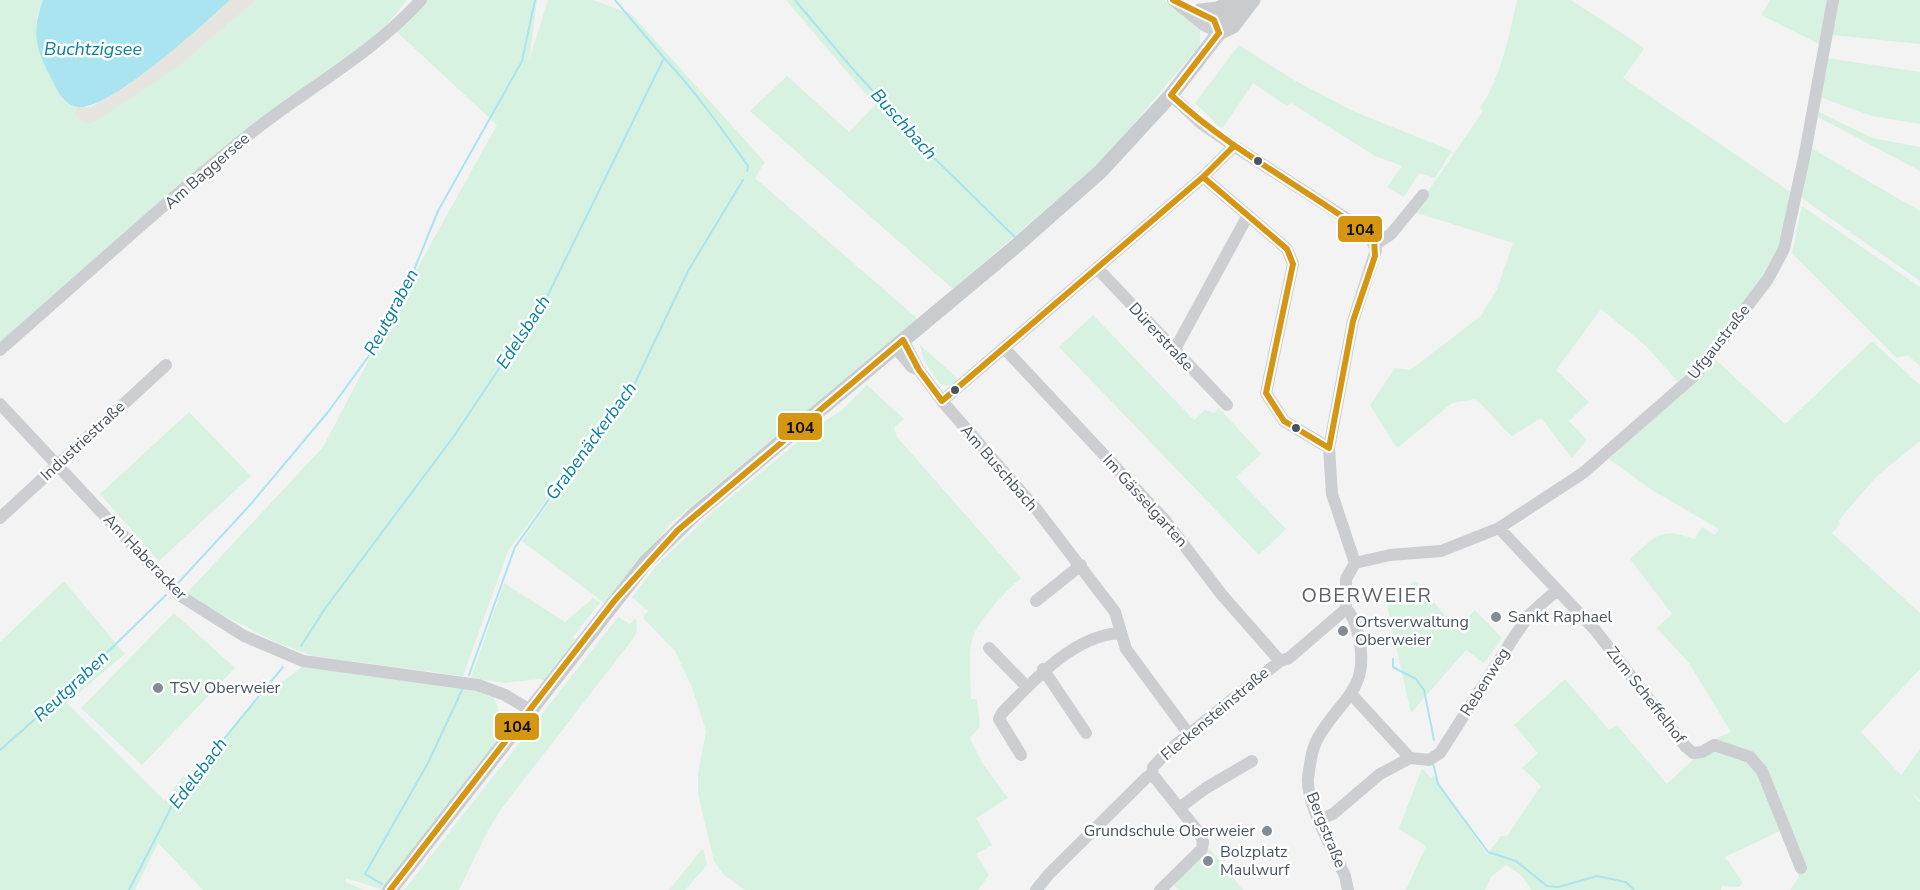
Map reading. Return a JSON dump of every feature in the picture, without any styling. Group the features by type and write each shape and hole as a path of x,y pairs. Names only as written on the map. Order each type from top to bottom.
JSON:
{"main road":[{"path":"1200,11 1218,9 1237,0"},
{"path":"1220,33 1223,20 1237,0"},
{"path":"390,890 615,600 678,530 1015,247 1100,172 1171,94 1220,33 1233,26 1253,0"}],"street":[{"name":"Am Baggersee","path":"0,350 256,129 372,47 397,26 421,0"},
{"name":"Ufgaustraße","path":"1355,563 1390,555 1441,551 1499,528 1566,486 1685,384 1774,269 1784,249 1796,198 1833,0"},
{"path":"1179,3 1200,11 1214,20 1220,33"},
{"path":"1179,3 1204,26 1220,33"},
{"path":"1171,94 1202,123 1369,233 1376,244 1375,256 1353,321 1329,448 1329,482 1355,563 1346,579 1346,609"},
{"path":"942,401 1203,177 1234,146"},
{"path":"1203,177 1287,249 1293,264 1266,393 1270,403 1284,420 1329,448"},
{"path":"1376,244 1391,234 1423,195"},
{"path":"1174,351 1247,217"},
{"name":"Dürerstraße","path":"1096,268 1227,405"},
{"name":"Am Buschbach","path":"899,344 912,367 919,370 942,401 1081,565 1115,612 1126,649 1188,733"},
{"name":"Im Gässelgarten","path":"1004,348 1164,519 1222,595 1280,661"},
{"name":"Industriestraße","path":"0,518 166,365"},
{"name":"Am Haberacker","path":"0,404 179,595 244,636 279,653 322,665 478,685 505,695 530,710"},
{"name":"Zum Scheffelhof","path":"1499,528 1596,631 1686,747 1693,753 1702,752 1714,745 1723,746 1749,757 1762,771 1801,868"},
{"path":"1036,601 1081,565"},
{"name":"Rebenweg","path":"1320,819 1333,814 1380,774 1410,758 1429,760 1440,753 1530,614 1557,590"},
{"name":"Fleckensteinstraße","path":"1036,890 1088,834 1152,774 1153,767 1188,733 1280,661 1289,658 1346,609"},
{"name":"Bergstraße","path":"1346,609 1352,614 1362,662 1352,695 1317,739 1308,790 1345,876 1347,890"},
{"path":"1021,755 999,719 1043,669 1100,636 1120,633"},
{"path":"989,648 1027,687"},
{"path":"1043,669 1086,733"},
{"path":"1352,695 1410,758"},
{"path":"1179,808 1206,788 1252,761"},
{"path":"1152,774 1200,834 1203,842 1202,849 1165,888"}],"green space":[{"path":"0,0 43,0 37,16 64,101 77,107 75,114 179,66 256,0 407,0 380,33 0,342"},
{"path":"424,0 537,0 529,61 548,0 593,0 631,14 765,162 755,178 918,319 671,523 607,605 522,541 613,411 508,551 463,676 313,656 277,643 185,595 323,447 414,274 497,125 396,31"},
{"path":"786,0 1164,0 1200,29 1200,45 1103,160 953,289 750,111 787,76 849,132 875,105"},
{"path":"1517,0 1571,0 1634,41 1644,49 1623,78 1792,193 1775,263 1702,357 1678,382 1646,346 1601,309 1556,370 1589,402 1569,421 1587,440 1572,458 1541,418 1512,436 1475,399 1452,403 1397,448 1370,405 1395,368 1410,370 1481,316 1497,289 1513,243 1414,212 1483,111 1480,108 1499,70"},
{"path":"1770,0 1830,0 1821,45 1761,15"},
{"path":"1836,0 1920,0 1920,44 1832,35 1827,58 1920,72 1920,124 1872,116 1822,98 1819,112 1872,138 1920,147 1920,171 1818,117 1811,148 1920,211 1920,281 1803,199 1801,192"},
{"path":"1239,45 1294,80 1353,111 1452,151 1435,178 1419,173 1404,197 1387,187 1402,166 1375,156 1291,103 1287,106 1253,83 1222,129 1195,103"},
{"path":"1802,206 1920,287 1920,366 1908,355 1897,358 1792,253"},
{"path":"1093,315 1194,420 1205,410 1214,413 1219,408 1261,454 1236,477 1286,529 1259,555 1059,347"},
{"path":"1872,341 1920,385 1920,441 1877,476 1838,521 1840,524 1832,533 1920,613 1920,669 1861,732 1901,775 1920,749 1920,800 1909,790 1920,802 1920,890 1790,890 1799,877 1780,831 1725,857 1743,883 1739,887 1721,886 1721,890 1531,890 1522,876 1506,865 1491,877 1485,890 1406,890 1426,846 1399,829 1422,768 1431,778 1434,775 1487,855 1501,836 1507,836 1541,786 1522,768 1538,753 1514,725 1565,679 1609,730 1617,725 1667,784 1715,739 1731,732 1689,663 1657,628 1672,614 1630,559 1646,544 1659,536 1673,534 1695,539 1702,527 1715,535 1719,529 1652,490 1609,459 1716,360 1785,424"},
{"path":"920,345 954,375 958,380 953,386 940,384 924,361"},
{"path":"867,385 904,419 894,427 897,437 1021,578 987,614 976,630 970,652 971,699 977,699 980,727 970,738 983,764 1008,798 976,818 992,845 976,854 989,875 978,890 745,890 724,875 714,861 698,794 698,774 706,731 692,687 675,651 643,618 648,611 632,597 658,564 706,518 817,426 841,411"},
{"path":"189,412 251,476 159,561 100,494"},
{"path":"64,581 125,654 67,703 165,801 183,776 192,783 256,702 304,665 476,690 494,698 504,724 496,743 383,890 346,878 346,882 364,890 203,890 158,843 135,890 0,890 0,642"},
{"path":"1415,581 1457,629 1475,610 1502,638 1484,663 1466,650 1411,713 1386,601"},
{"path":"504,583 565,622 593,598 600,603 573,637 578,641 547,682 540,679 504,683 471,678"},
{"name":"TSV Oberweier","path":"174,613 235,668 142,765 81,708"},
{"path":"618,617 630,624 636,618 637,631 632,640 502,808 487,832 459,890 404,890"},
{"path":"703,848 707,865 685,890 669,890"},
{"name":"Bolzplatz Maulwurf","path":"1210,849 1243,890 1179,890 1173,885"}],"sand":[{"path":"230,0 256,0 179,66 91,124 82,122 75,114 77,107 92,107 208,20"}],"water":[{"name":"Buchtzigsee","path":"43,0 230,0 179,45 133,81 92,104 78,107 72,106 60,95 38,47 36,29"}],"waterway":[{"name":"Reutgraben","path":"178,583 250,505 328,412 371,353 412,275 438,211 522,61 535,0"},
{"name":"Edelsbach","path":"301,646 324,610 454,436 547,297 664,58 615,0"},
{"name":"Buschbach","path":"795,0 851,67 933,157 1016,238"},
{"name":"Grabenäckerbach","path":"665,59 718,125 748,166 747,171"},
{"name":"Grabenäckerbach","path":"469,675 515,547 572,467 605,429 634,385 688,271 743,180"},
{"name":"Reutgraben","path":"0,750 76,683 166,595"},
{"path":"1393,659 1393,667 1416,679 1424,690 1434,740"},
{"name":"Edelsbach","path":"129,890 177,796 283,667"},
{"name":"Grabenäckerbach","path":"382,884 365,874 428,763 463,688"},
{"path":"1433,763 1438,784 1488,852 1516,861 1547,886 1558,887 1597,876 1626,882 1634,890"}],"transit line":[{"name":"104","path":"1173,0 1214,20 1219,33"},
{"name":"104","path":"1171,95 1219,33"},
{"name":"104","path":"1171,95 1219,135 1374,239 1375,256 1353,321 1329,448"},
{"name":"104","path":"942,401 1203,177 1234,146"},
{"name":"104","path":"1203,177 1287,249 1293,264 1266,393 1284,421 1329,448"},
{"name":"104","path":"390,890 615,600 678,530 903,340 919,370 942,401"}],"place":[{"name":"Sankt Raphael","path":"1496,617"},
{"name":"Ortsverwaltung Oberweier","path":"1343,631"},
{"name":"TSV Oberweier","path":"158,688"},
{"name":"Grundschule Oberweier","path":"1267,831"},
{"name":"Bolzplatz Maulwurf","path":"1208,861"}],"district":[{"name":"OBERWEIER","path":"1367,595"}]}
